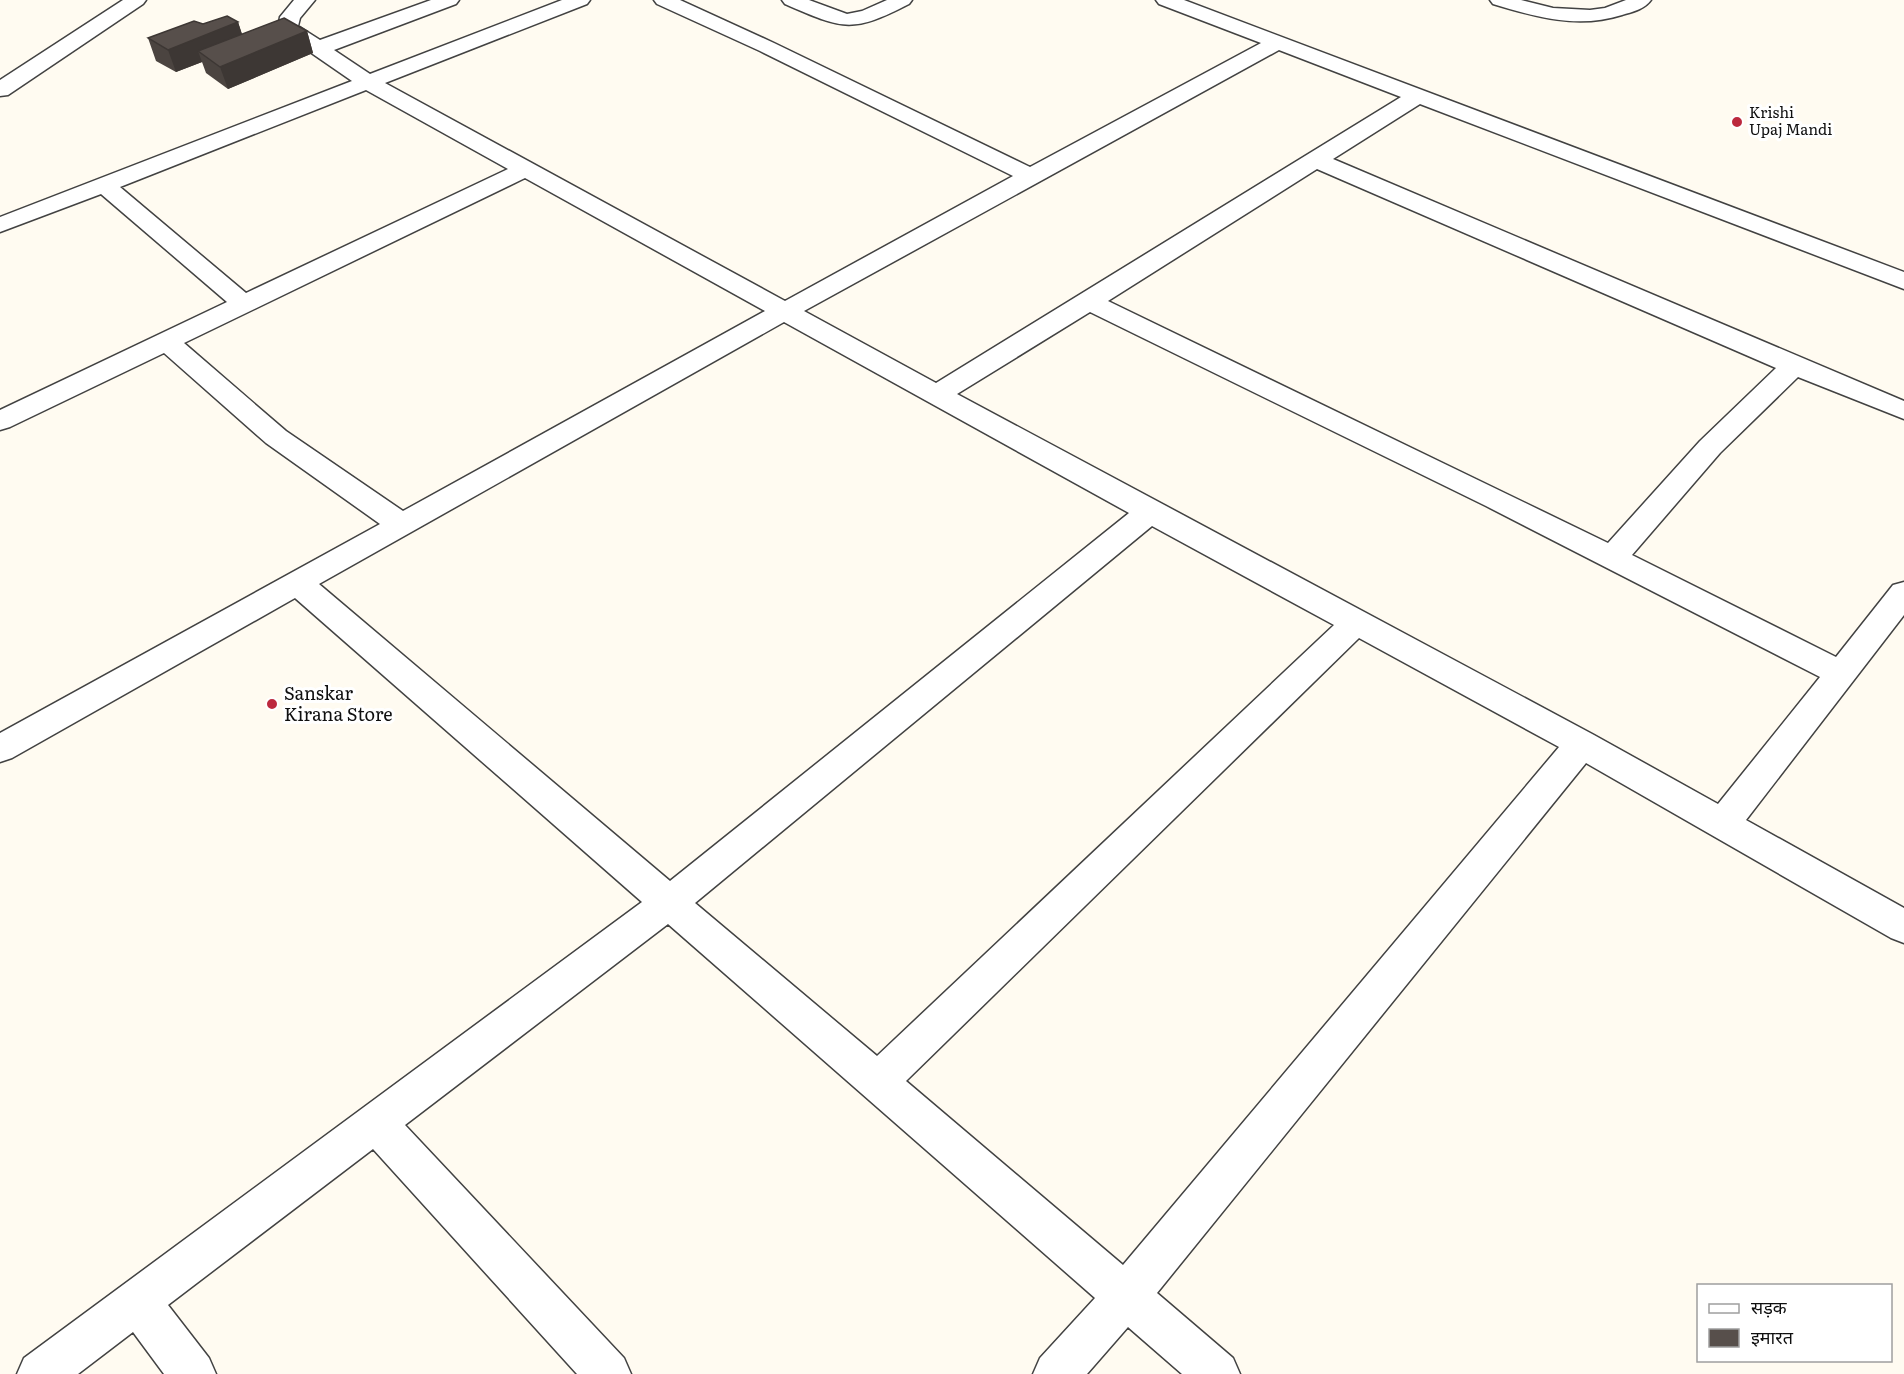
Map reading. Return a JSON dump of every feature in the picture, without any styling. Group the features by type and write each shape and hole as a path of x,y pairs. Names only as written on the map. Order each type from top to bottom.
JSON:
{"street":[{"path":"0,90 136,0"},
{"path":"305,0 290,17 288,28 369,83 1150,512 1582,744 1904,927"},
{"path":"316,49 449,0"},
{"path":"0,225 580,0"},
{"path":"664,0 789,57 1029,175"},
{"path":"792,0 840,20 850,21 867,18 903,0"},
{"path":"1166,0 1904,281"},
{"path":"1500,0 1531,10 1564,15 1598,16 1624,11 1641,0"},
{"path":"0,749 403,526 783,310 1029,175 1279,42"},
{"path":"938,394 1419,95"},
{"path":"1316,159 1794,366 1904,411"},
{"path":"0,421 525,170"},
{"path":"103,184 246,305"},
{"path":"1089,302 1613,557 1840,673"},
{"path":"167,342 276,437 403,526"},
{"path":"1613,557 1710,447 1794,366"},
{"path":"40,1374 670,902 1150,512"},
{"path":"299,584 1217,1374"},
{"path":"1724,823 1904,593"},
{"path":"878,1081 1356,622"},
{"path":"1056,1374 1127,1295 1582,744"},
{"path":"376,1123 608,1374"},
{"path":"137,1301 193,1374"}],"building":[{"path":"227,16 238,22 168,50 148,38 194,21 203,24"},
{"path":"284,18 307,31 220,67 198,51"}],"place":[{"name":"Krishi Upaj Mandi","path":"1737,122"},
{"name":"Sanskar Kirana Store","path":"272,704"}]}
